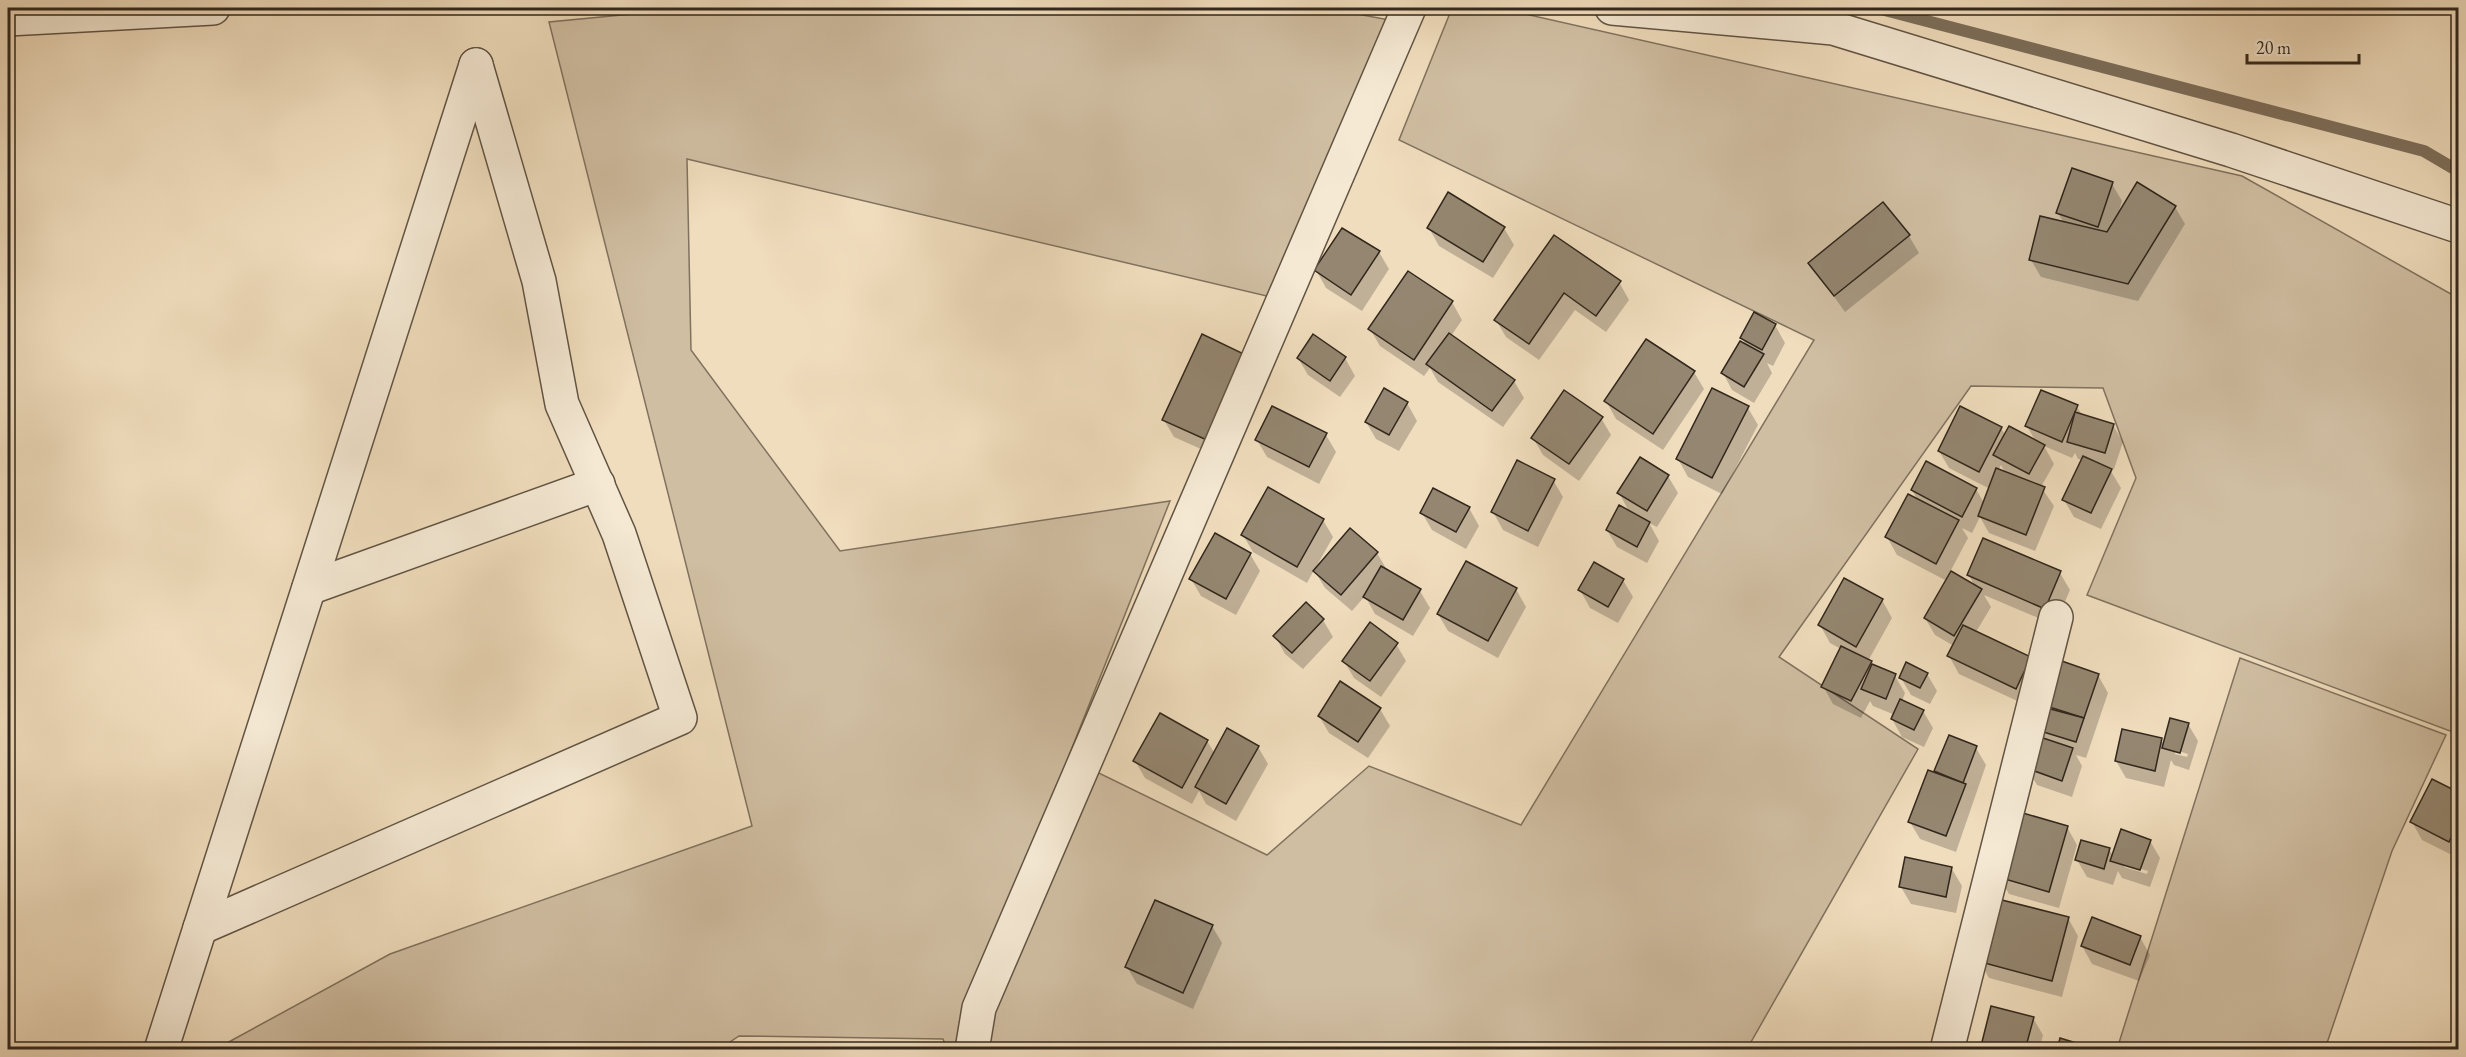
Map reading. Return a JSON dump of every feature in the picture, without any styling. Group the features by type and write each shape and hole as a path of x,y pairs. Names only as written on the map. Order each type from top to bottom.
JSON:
{"street":[{"path":"8,19 213,8"},
{"path":"972,1050 983,997 1409,8"},
{"path":"1612,8 1833,28 2231,150 2458,226"},
{"path":"161,1050 200,928 309,588 476,66 539,280 562,404 619,534 680,718 200,928"},
{"path":"309,588 598,484"},
{"path":"1947,1050 2056,617"}],"shaded area":[{"path":"695,8 1325,8 1411,24 1288,301 687,159 691,350 840,551 1170,501 1068,758 1267,855 1369,766 1521,825 1814,340 1399,140 1452,8 1499,8 2242,176 2458,298 2458,734 2087,595 2136,478 2103,388 1971,386 1779,657 1918,749 1747,1049 947,1050 943,1039 739,1036 718,1050 214,1050 390,954 752,826 549,22"},
{"path":"2240,658 2446,735 2392,851 2325,1049 2117,1049"}],"building":[{"path":"2072,168 2113,182 2098,227 2056,213"},
{"path":"2137,182 2176,206 2128,284 2029,260 2040,216 2107,232"},
{"path":"1448,192 1505,227 1483,262 1427,228"},
{"path":"1883,202 1910,235 1834,296 1808,263"},
{"path":"1342,228 1380,251 1351,295 1314,270"},
{"path":"1554,235 1621,281 1596,316 1564,293 1529,344 1494,320"},
{"path":"1408,271 1453,301 1414,360 1368,329"},
{"path":"1754,312 1776,324 1762,350 1740,338"},
{"path":"1449,333 1515,380 1492,411 1426,364"},
{"path":"1202,334 1248,356 1209,441 1162,420"},
{"path":"1313,334 1346,357 1330,381 1297,358"},
{"path":"1646,339 1695,371 1653,434 1604,401"},
{"path":"1740,341 1764,354 1744,387 1721,373"},
{"path":"1384,388 1408,402 1389,435 1365,422"},
{"path":"1712,388 1749,406 1712,478 1676,459"},
{"path":"1564,390 1603,417 1569,464 1531,438"},
{"path":"2041,390 2078,405 2062,442 2025,426"},
{"path":"1272,406 1327,433 1309,467 1255,440"},
{"path":"1960,406 2002,427 1979,472 1938,451"},
{"path":"2075,412 2114,424 2105,453 2067,442"},
{"path":"2009,426 2045,445 2029,474 1993,455"},
{"path":"2083,456 2112,469 2091,513 2062,500"},
{"path":"1640,457 1669,475 1647,511 1617,493"},
{"path":"1517,460 1555,479 1528,531 1491,512"},
{"path":"1926,461 1977,488 1962,517 1911,490"},
{"path":"1996,468 2045,487 2026,535 1978,516"},
{"path":"1268,487 1324,519 1297,567 1241,535"},
{"path":"1433,488 1470,507 1456,532 1420,513"},
{"path":"1908,494 1959,520 1936,564 1885,537"},
{"path":"1619,505 1650,522 1637,547 1606,530"},
{"path":"1350,528 1378,552 1341,595 1313,571"},
{"path":"1215,533 1251,553 1226,599 1189,579"},
{"path":"1983,538 2061,571 2045,609 1967,575"},
{"path":"1466,561 1517,588 1488,641 1437,614"},
{"path":"1594,562 1624,579 1608,607 1578,590"},
{"path":"1381,566 1421,589 1403,620 1363,597"},
{"path":"1951,571 1982,589 1954,636 1924,618"},
{"path":"1844,578 1883,599 1856,647 1818,625"},
{"path":"1306,602 1324,619 1292,653 1273,636"},
{"path":"1370,622 1398,643 1370,681 1342,661"},
{"path":"1963,625 2031,657 2016,689 1947,656"},
{"path":"1841,646 1872,661 1851,701 1821,687"},
{"path":"2056,659 2099,674 2084,718 2040,704"},
{"path":"1906,662 1928,673 1920,688 1899,678"},
{"path":"1872,664 1896,674 1886,699 1861,689"},
{"path":"1340,681 1381,708 1358,742 1318,716"},
{"path":"1900,699 1924,710 1914,730 1891,719"},
{"path":"2043,707 2084,718 2076,742 2037,730"},
{"path":"1160,713 1208,740 1182,788 1133,761"},
{"path":"2170,718 2189,723 2180,753 2162,748"},
{"path":"1227,728 1259,746 1226,804 1195,787"},
{"path":"2122,729 2162,738 2155,771 2115,761"},
{"path":"1949,735 1977,746 1963,783 1934,771"},
{"path":"2037,736 2073,748 2062,781 2026,768"},
{"path":"1928,770 1966,784 1946,836 1908,822"},
{"path":"2432,779 2458,792 2458,823 2449,842 2410,822"},
{"path":"2016,811 2068,826 2049,892 1998,877"},
{"path":"2121,829 2151,840 2140,870 2110,861"},
{"path":"2081,840 2110,848 2104,869 2075,860"},
{"path":"1905,857 1952,867 1946,897 1899,887"},
{"path":"1994,898 2069,917 2052,981 1977,961"},
{"path":"1155,900 1213,925 1183,993 1125,967"},
{"path":"2092,917 2141,936 2130,965 2081,946"},
{"path":"1991,1006 2034,1017 2025,1050 1980,1050"},
{"path":"2060,1038 2099,1050 2057,1050"}],"waterway":[{"path":"1877,8 2424,151 2458,171"}]}
